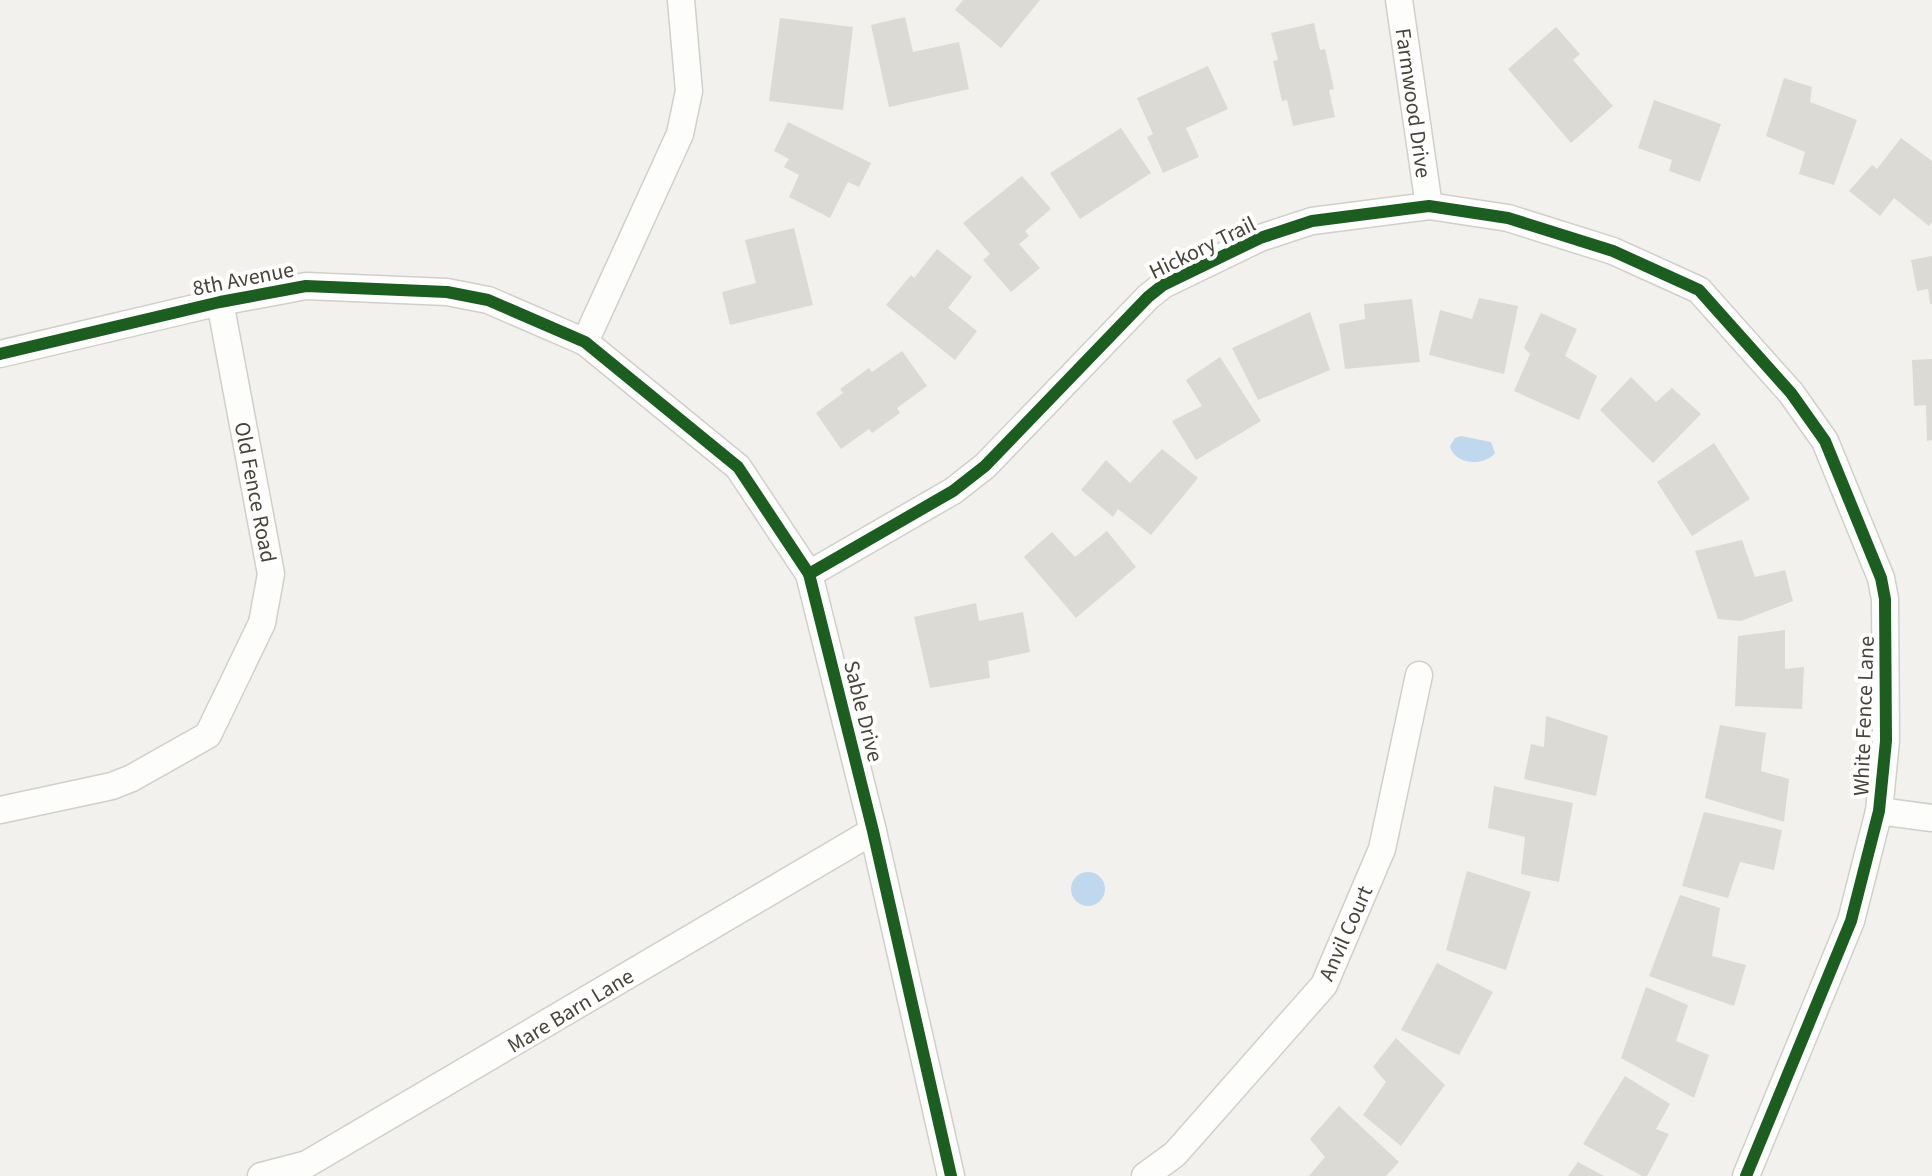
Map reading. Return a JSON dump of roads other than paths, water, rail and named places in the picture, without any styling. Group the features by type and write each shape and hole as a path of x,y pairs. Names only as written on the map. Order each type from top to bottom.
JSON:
{"street":[{"path":"585,342 680,134 689,91 681,0"},
{"name":"Farmwood Drive","path":"1399,0 1429,206"},
{"name":"Hickory Trail","path":"809,574 953,491 985,466 1163,285 1260,238 1312,221 1429,206 1508,218 1613,251 1699,290"},
{"name":"8th Avenue","path":"0,354 220,302 306,286 447,292 488,300 585,342"},
{"name":"White Fence Lane","path":"1699,290 1791,393 1825,441 1881,578 1885,599 1886,741 1879,811 1851,921 1746,1176"},
{"name":"Old Fence Road","path":"0,810 112,786 208,735 262,623 271,574 220,302"},
{"name":"Sable Drive","path":"585,342 738,467 809,574 873,831 951,1176"},
{"name":"Anvil Court","path":"1145,1176 1175,1154 1324,985 1382,849 1419,675"},
{"path":"1879,811 1932,818"},
{"name":"Mare Barn Lane","path":"261,1176 307,1164 873,831"}],"water":[{"path":"1461,436 1491,442 1495,453 1477,462 1457,457 1450,446 1455,438"},
{"path":"1088,872 1100,877 1105,889 1100,901 1088,906 1076,901 1071,889 1076,877"}]}
